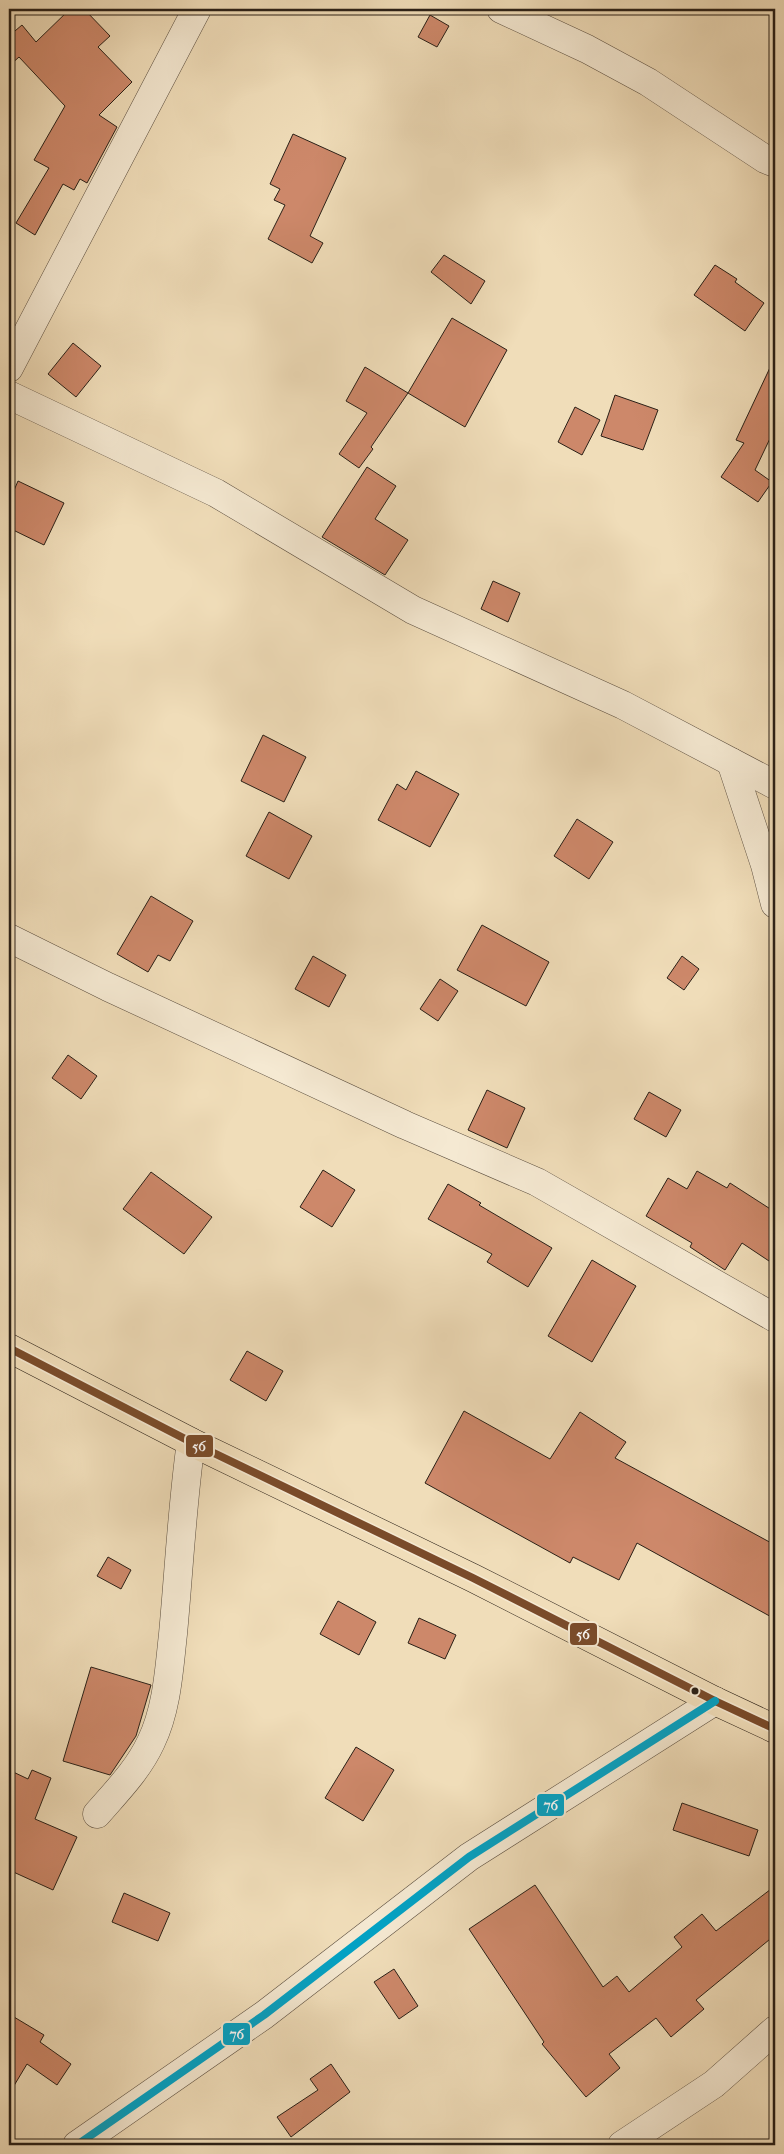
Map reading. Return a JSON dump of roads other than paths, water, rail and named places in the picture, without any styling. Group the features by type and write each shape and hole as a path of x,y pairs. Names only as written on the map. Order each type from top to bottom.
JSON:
{"highway":[{"path":"9,1348 191,1442 473,1578 715,1701 775,1729"}],"street":[{"path":"9,368 197,9"},
{"path":"501,9 587,49 648,82 765,159 775,163"},
{"path":"9,395 216,493 413,610 623,705 775,785"},
{"path":"731,762 765,865 775,904"},
{"path":"9,938 108,987 405,1126 537,1182 775,1318"},
{"path":"97,1814 137,1769 152,1740 167,1687 179,1574 184,1490 191,1442"},
{"path":"77,2145 264,2015 470,1857 715,1701"},
{"path":"622,2145 714,2084 775,2030"}]}
